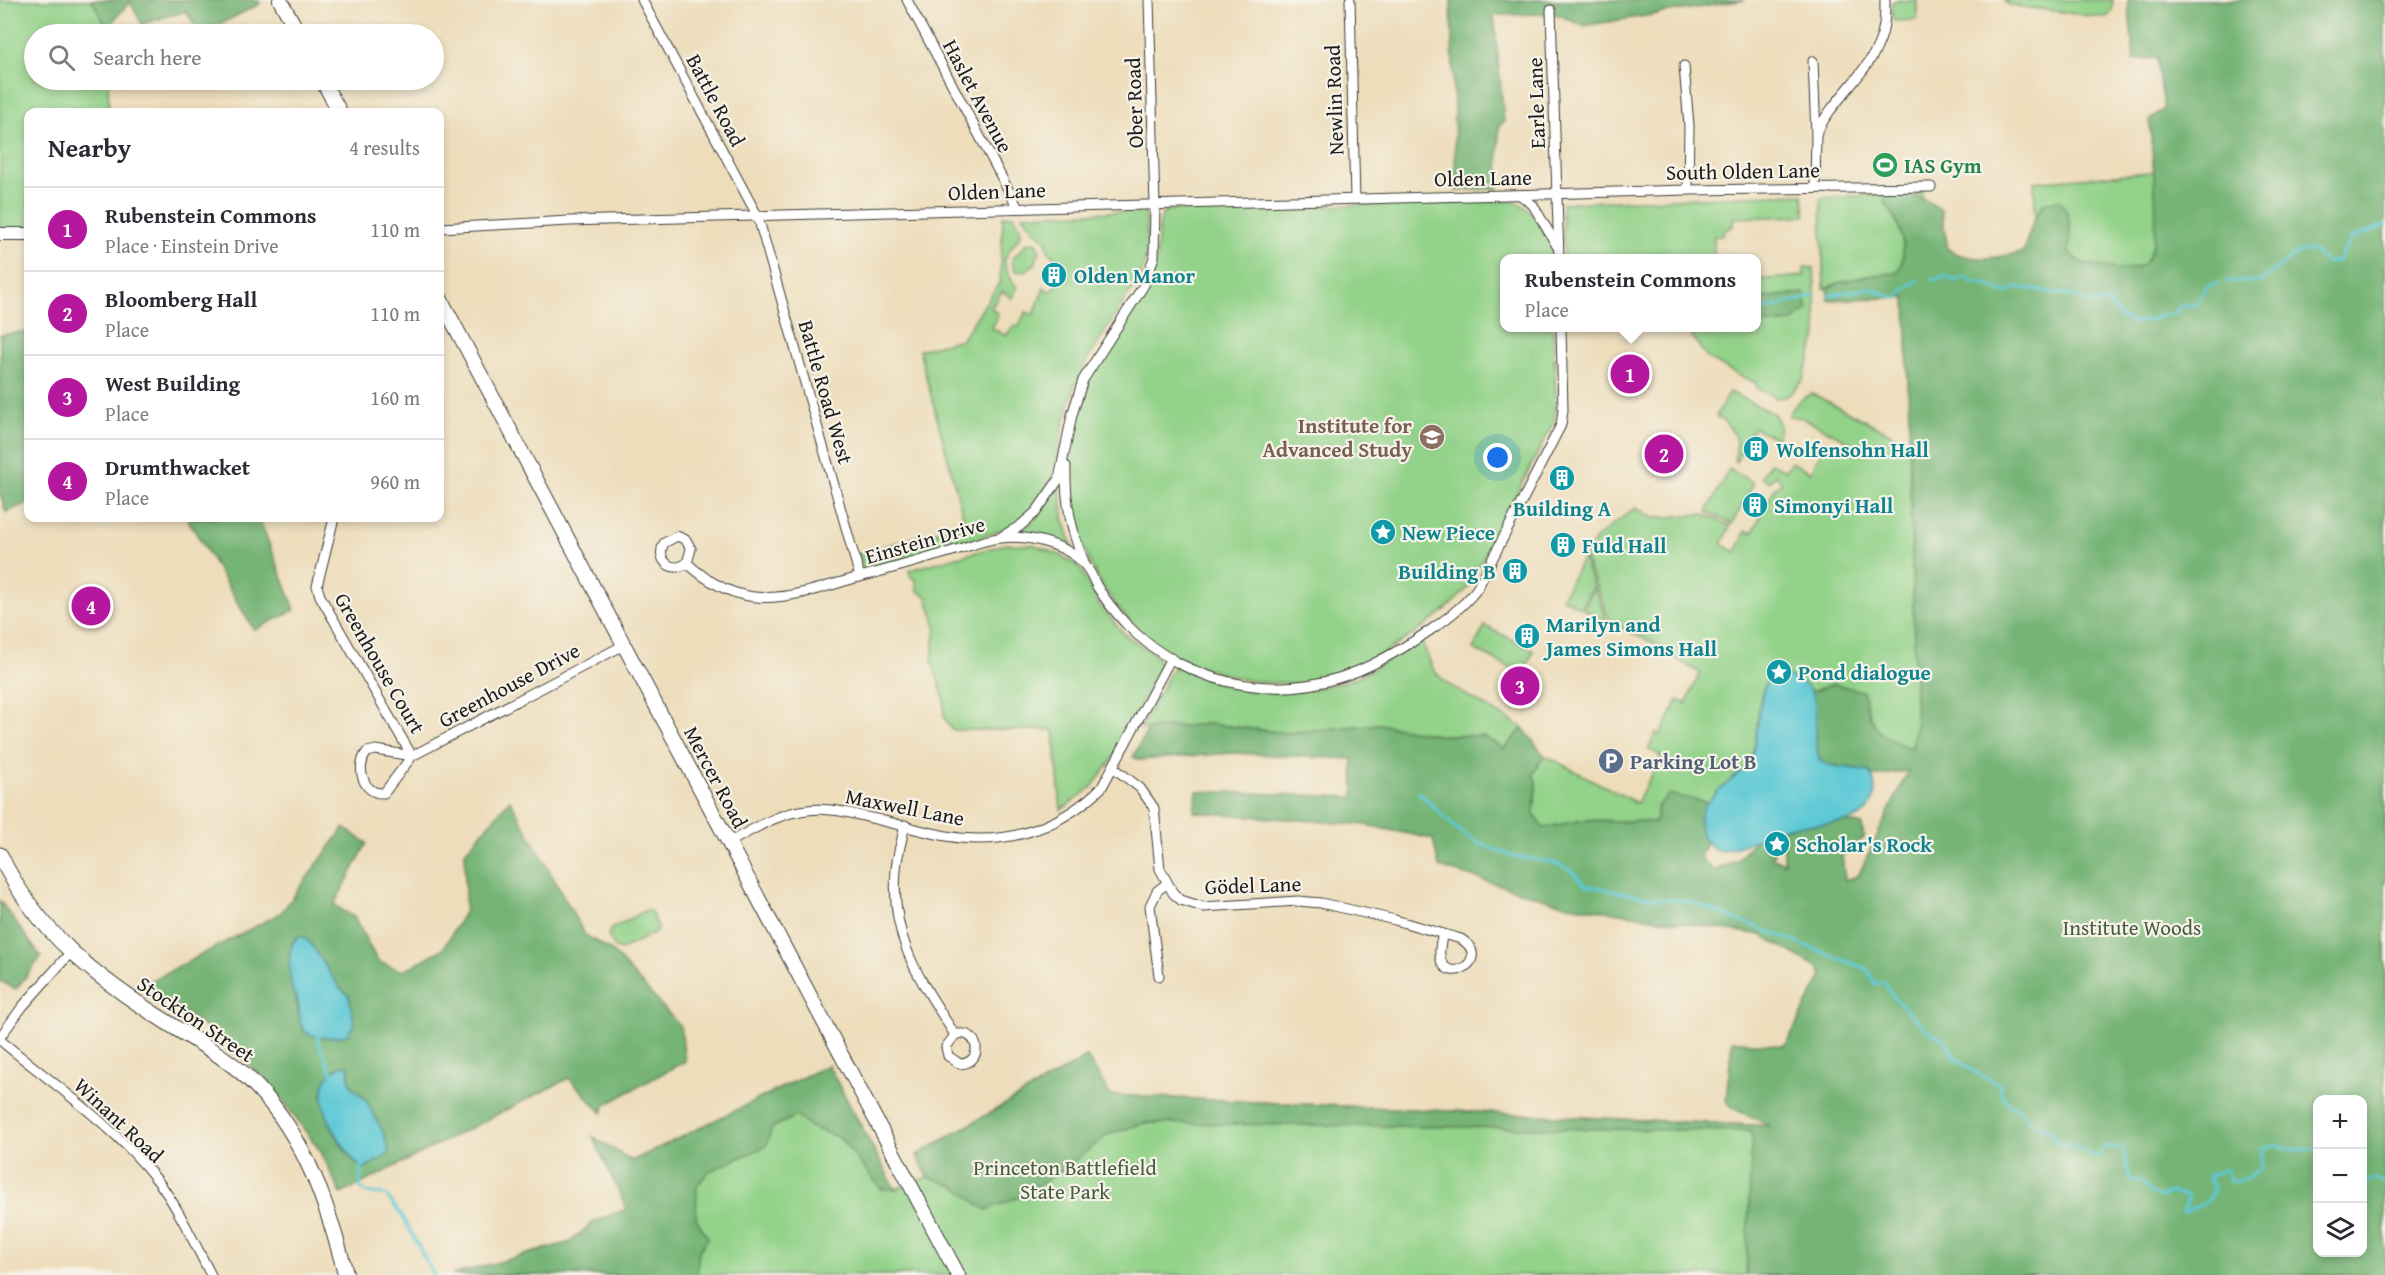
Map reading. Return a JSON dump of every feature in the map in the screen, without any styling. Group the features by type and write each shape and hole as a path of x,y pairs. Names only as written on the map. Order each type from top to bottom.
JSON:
{"highway":[{"name":"Stockton Street","path":"0,855 20,894 71,952 117,991 225,1059 271,1102 300,1149 325,1200 346,1275"}],"main road":[{"path":"280,0 293,24"},
{"path":"328,90 338,108"},
{"name":"Mercer Road","path":"444,306 958,1275"}],"street":[{"name":"Battle Road","path":"642,0 758,217"},
{"name":"Haslet Avenue","path":"907,0 1018,208"},
{"name":"Ober Road","path":"1149,0 1155,205"},
{"name":"Newlin Road","path":"1350,0 1355,199"},
{"path":"1816,135 1831,107 1866,65 1877,46 1884,25 1885,0"},
{"name":"Earle Lane","path":"1551,10 1556,194"},
{"path":"1813,61 1816,135 1815,188"},
{"path":"1684,66 1689,126 1689,190"},
{"name":"South Olden Lane","path":"1556,194 1689,190 1931,188"},
{"name":"Olden Lane","path":"444,228 550,222 1556,194"},
{"path":"1556,194 1559,254"},
{"path":"1520,195 1533,205 1550,231 1559,254"},
{"name":"Einstein Drive","path":"687,563 716,585 747,596 786,597 999,538 1020,526 1048,497 1059,479 1072,415 1083,380 1135,300 1150,272 1154,257 1155,205"},
{"name":"Battle Road West","path":"758,217 860,577"},
{"path":"0,234 24,234"},
{"name":"Einstein Drive","path":"1066,449 1065,484 1077,546 1098,588 1126,624 1171,658 1213,677 1254,688 1300,686 1324,682 1346,676 1386,658 1466,603 1478,587 1561,425 1563,410 1561,332"},
{"name":"Greenhouse Court","path":"333,522 317,586 320,596 412,756"},
{"name":"Einstein Drive","path":"999,538 1019,538 1054,546 1071,553 1086,567"},
{"name":"Greenhouse Drive","path":"412,756 376,750 367,752 361,766 366,786 374,793 388,791 412,756 624,645"},
{"name":"Maxwell Lane","path":"728,843 772,819 809,809 841,812 962,838 981,839 1023,834 1060,820 1074,812 1102,787 1171,658"},
{"path":"1114,768 1140,788 1154,808 1160,869 1166,884 1157,891 1150,906 1159,976"},
{"path":"905,825 896,868 895,908 898,927 908,955 955,1035"},
{"name":"Gödel Lane","path":"1166,884 1181,900 1203,907 1309,901 1359,911 1443,934"},
{"path":"0,1038 22,1006 71,952"},
{"name":"Winant Road","path":"0,1038 137,1156 171,1200 211,1275"}],"green space":[{"path":"0,0 92,0 105,24 24,24 24,90 108,90 109,108 24,108 24,236 0,236"},
{"path":"92,0 258,0 260,4 220,24 194,24 186,11 142,24 130,2 111,24 105,24"},
{"path":"1451,0 1745,0 1583,26 1557,14 1494,15 1504,122 1499,126 1498,189 1456,191"},
{"path":"2004,0 2113,0 2111,13 2105,18 2009,5"},
{"name":"Institute Woods","path":"2128,0 2385,0 2385,1275 1746,1275 1752,1131 1144,1123 1107,1135 1067,1167 1022,1196 986,1210 956,1187 928,1177 917,1155 1087,1057 1110,1095 1770,1126 1732,1108 1726,1101 1732,1041 1785,1046 1822,976 1819,968 1761,935 1562,904 1439,867 1433,839 1366,825 1194,812 1197,791 1354,797 1353,759 1233,753 1140,760 1133,757 1148,729 1210,724 1287,733 1379,724 1437,735 1483,736 1504,749 1523,728 1544,755 1533,774 1536,782 1534,814 1543,828 1584,820 1655,822 1658,805 1669,794 1708,803 1702,822 1702,833 1706,842 1700,857 1714,871 1737,860 1758,837 1771,839 1775,846 1773,858 1784,863 1784,849 1774,831 1806,824 1842,822 1862,825 1864,838 1842,856 1845,880 1858,876 1908,771 1873,777 1869,771 1829,765 1820,761 1811,692 1834,684 1863,691 1869,713 1877,729 1891,740 1912,748 1916,725 1906,297 1828,300 1828,288 1861,277 1896,273 1903,258 1902,238 1895,218 1885,204 1885,194 1915,196 1935,205 1941,210 1948,249 1975,258 2023,252 2034,219 2044,203 2059,200 2069,218 2069,253 2074,258 2091,265 2116,269 2132,268 2143,264 2152,250 2156,214 2150,119 2164,109 2157,58 2134,60"},
{"path":"1917,1 1917,20 1893,21 1892,2"},
{"name":"Institute Woods","path":"2385,152 2385,1275 452,1275 571,1242 593,1222 627,1209 593,1137 632,1161 828,1065 895,1189 928,1177 917,1155 1087,1057 1110,1095 1772,1126 1929,765 1917,187 1922,187 1925,290 2037,261 2034,182"},
{"path":"1803,194 1805,216 1733,218 1733,226 1725,230 1722,236 1714,236 1714,254 1564,254 1562,203"},
{"path":"1885,194 1885,204 1895,218 1902,238 1903,258 1896,274 1884,274 1838,283 1824,289 1821,198"},
{"path":"1513,201 1535,217 1550,241 1552,254 1500,254 1500,332 1553,332 1556,398 1554,422 1468,587 1439,615 1402,642 1362,664 1324,678 1281,683 1237,678 1183,660 1152,641 1131,622 1113,601 1098,578 1086,553 1071,500 1069,460 1074,422 1080,398 1090,375 1151,280 1156,263 1160,221 1163,213 1168,210"},
{"path":"1145,211 1148,246 1142,273 1086,362 1075,384 1060,438 1058,467 1035,507 1020,521 994,533 874,569 862,567 858,554 965,523 919,350 962,339 1000,282 1003,216 1014,215 1021,235 1005,261 1007,272 1017,288 1012,298 1002,291 991,308 998,314 992,328 1006,336 1014,325 1018,327 1026,312 1034,315 1044,287 1051,292 1069,269 1049,252 1046,241 1023,215"},
{"path":"1036,243 1040,250 1035,264 1024,272 1016,271 1013,268 1012,259 1026,244"},
{"path":"1804,267 1814,268 1817,335 1803,380 1788,396 1777,398 1756,388 1756,383 1707,358 1689,332 1761,332 1761,325 1793,322 1804,293 1761,298 1761,280 1804,276"},
{"path":"1804,293 1808,309 1792,322 1761,325 1761,298"},
{"path":"24,332 24,505 6,512 0,494 0,335"},
{"path":"1730,392 1774,414 1780,425 1777,439 1754,427 1736,462 1734,460 1736,440 1734,435 1731,429 1716,416"},
{"path":"1813,394 1909,443 1916,725 1912,749 1883,738 1868,713 1862,691 1834,684 1811,692 1794,679 1773,675 1763,690 1754,746 1749,762 1708,803 1698,800 1658,805 1656,822 1584,820 1543,828 1534,814 1536,782 1533,774 1544,755 1637,803 1661,756 1648,749 1656,733 1660,735 1678,700 1686,704 1700,673 1666,653 1666,649 1611,623 1585,559 1596,538 1635,508 1654,518 1703,514 1730,526 1722,545 1736,552 1746,531 1752,533 1775,488 1782,482 1776,475 1769,482 1761,477 1770,463 1786,470 1791,462 1811,472 1826,442 1845,451 1850,442 1803,418 1789,416 1798,402"},
{"path":"1729,469 1754,483 1732,524 1707,512"},
{"path":"1058,487 1061,489 1063,517 1071,549 1018,532 1037,518"},
{"path":"189,522 261,522 295,610 254,630"},
{"path":"1006,544 1035,545 1062,556 1080,568 1100,606 1125,635 1156,655 1161,665 1112,760 1092,787 1061,810 1054,730 952,730 944,717 944,699 932,661 936,626 927,597 917,590 916,580 911,577 909,570"},
{"path":"1583,558 1593,585 1581,608 1562,598"},
{"path":"1594,587 1608,623 1583,609"},
{"path":"1485,626 1534,651 1522,674 1473,649"},
{"path":"1421,640 1434,671 1449,685 1523,728 1504,749 1483,736 1437,735 1379,724 1287,733 1210,724 1140,729 1174,666 1212,681 1248,691 1285,693 1305,691 1350,680"},
{"path":"510,800 585,935 612,951 681,1027 685,1061 605,1105 602,1113 569,1078 341,1194 321,1152 274,1089 224,1040 143,985 281,913 344,828 367,843 334,905 354,917 378,962 403,971 443,949 465,911 465,852","holes":["291,969 340,988 349,996 348,1035 324,1037 305,1032 298,1010","349,1069 352,1087 366,1100 383,1132 364,1169 349,1155 336,1136 322,1094"]},
{"path":"0,901 41,957 16,989 0,981"},
{"path":"646,910 651,912 658,927 657,931 621,950 615,948 608,935 611,929"},
{"path":"828,1065 895,1189 881,1189 840,1138 811,1127 796,1116 772,1128 766,1146 708,1172 697,1186 696,1218 708,1238 699,1251 697,1275 452,1275 571,1242 593,1222 627,1209 593,1137 632,1161"}],"water":[{"path":"1773,675 1793,678 1805,685 1812,694 1820,761 1829,765 1869,771 1874,784 1874,797 1869,808 1861,816 1849,821 1785,828 1734,848 1717,850 1710,846 1700,829 1703,808 1749,762 1764,690"},
{"path":"299,936 311,944 340,988 349,996 355,1027 351,1028 348,1035 316,1037 304,1031 302,1027 298,1002 292,989 290,968 290,953"},
{"path":"348,1064 352,1087 366,1100 383,1132 389,1151 386,1156 363,1169 352,1158 337,1135 323,1099 323,1088 327,1078 335,1070"}],"waterway":[{"path":"2226,281 2260,282 2298,252 2313,250 2327,263 2338,261 2351,239 2385,225"},
{"path":"1931,278 1934,280 1944,276 1955,281 1966,276 1974,283 1986,284 2005,293 2018,287 2070,295 2090,303 2109,303 2122,318 2136,323 2174,313 2182,306 2196,305 2206,287 2218,283"},
{"path":"1830,295 1870,288 1899,298 1903,290 1918,280"},
{"path":"1761,310 1814,296"},
{"path":"1418,792 1451,824 1475,841 1519,857 1558,864 1571,871 1585,885 1650,898 1688,901 1867,969 1875,984 1884,982 1890,993 1926,1029 1945,1041 1955,1058 1976,1073 2001,1085 2000,1092 2010,1106 2018,1108 2034,1124 2053,1132 2053,1140 2074,1146 2098,1157 2105,1146 2124,1149 2131,1181 2142,1182 2150,1192 2161,1197 2170,1193 2189,1196 2183,1213 2207,1202 2214,1191 2208,1176 2226,1169 2230,1182 2250,1177 2261,1169 2262,1148 2277,1144 2296,1150 2313,1149"},
{"path":"318,1034 318,1041 333,1076"},
{"path":"362,1167 360,1187 366,1192 386,1195 402,1216 434,1275"},
{"path":"2367,1181 2375,1179 2382,1183 2385,1182"}],"place":[{"name":"IAS Gym","path":"1885,165"},
{"name":"Olden Manor","path":"1054,275"},
{"name":"Rubenstein Commons","path":"1630,374"},
{"name":"Institute for Advanced Study","path":"1432,437"},
{"name":"Wolfensohn Hall","path":"1756,449"},
{"name":"Bloomberg Hall","path":"1664,454"},
{"name":"Building A","path":"1562,478"},
{"name":"Simonyi Hall","path":"1755,505"},
{"name":"New Piece","path":"1383,532"},
{"name":"Fuld Hall","path":"1563,545"},
{"name":"Building B","path":"1515,571"},
{"name":"Drumthwacket","path":"91,606"},
{"name":"Marilyn and James Simons Hall","path":"1527,636"},
{"name":"Pond dialogue","path":"1779,672"},
{"name":"West Building","path":"1520,686"},
{"name":"Parking Lot B","path":"1611,761"},
{"name":"Scholar's Rock","path":"1777,844"}],"park label":[{"name":"Princeton Battlefield State Park","path":"1065,1179"}]}
